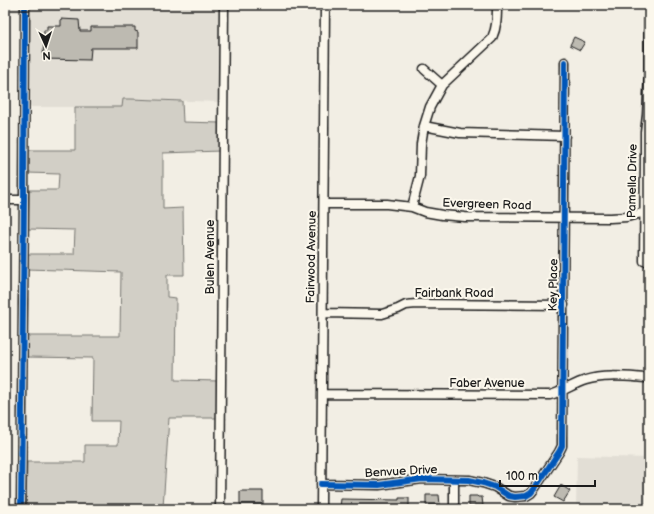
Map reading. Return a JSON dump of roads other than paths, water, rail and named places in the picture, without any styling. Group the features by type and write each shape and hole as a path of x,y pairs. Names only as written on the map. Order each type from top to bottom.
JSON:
{"street":[{"path":"21,509 25,5"},
{"name":"Bulen Avenue","path":"220,509 224,5"},
{"name":"Fairwood Avenue","path":"321,509 325,5"},
{"path":"412,207 420,176 421,144 424,126 430,107 442,85 492,38 495,31 497,5"},
{"name":"Pamella Drive","path":"644,261 647,212 645,132 649,76 649,5"},
{"name":"Key Place","path":"526,496 535,488 562,446 565,62"},
{"path":"424,69 442,85"},
{"path":"424,126 460,133 565,136"},
{"path":"5,200 24,200"},
{"name":"Evergreen Road","path":"324,204 387,204 412,207 425,212 442,215 465,217 610,218 627,217 647,212"},
{"name":"Fairbank Road","path":"323,313 382,314 406,305 416,304 564,306"},
{"name":"Faber Avenue","path":"322,394 550,395 585,380 597,378 649,378"},
{"name":"Benvue Drive","path":"321,484 379,485 422,479 469,480 494,487 509,496 526,496"},
{"path":"454,480 454,509"}]}
